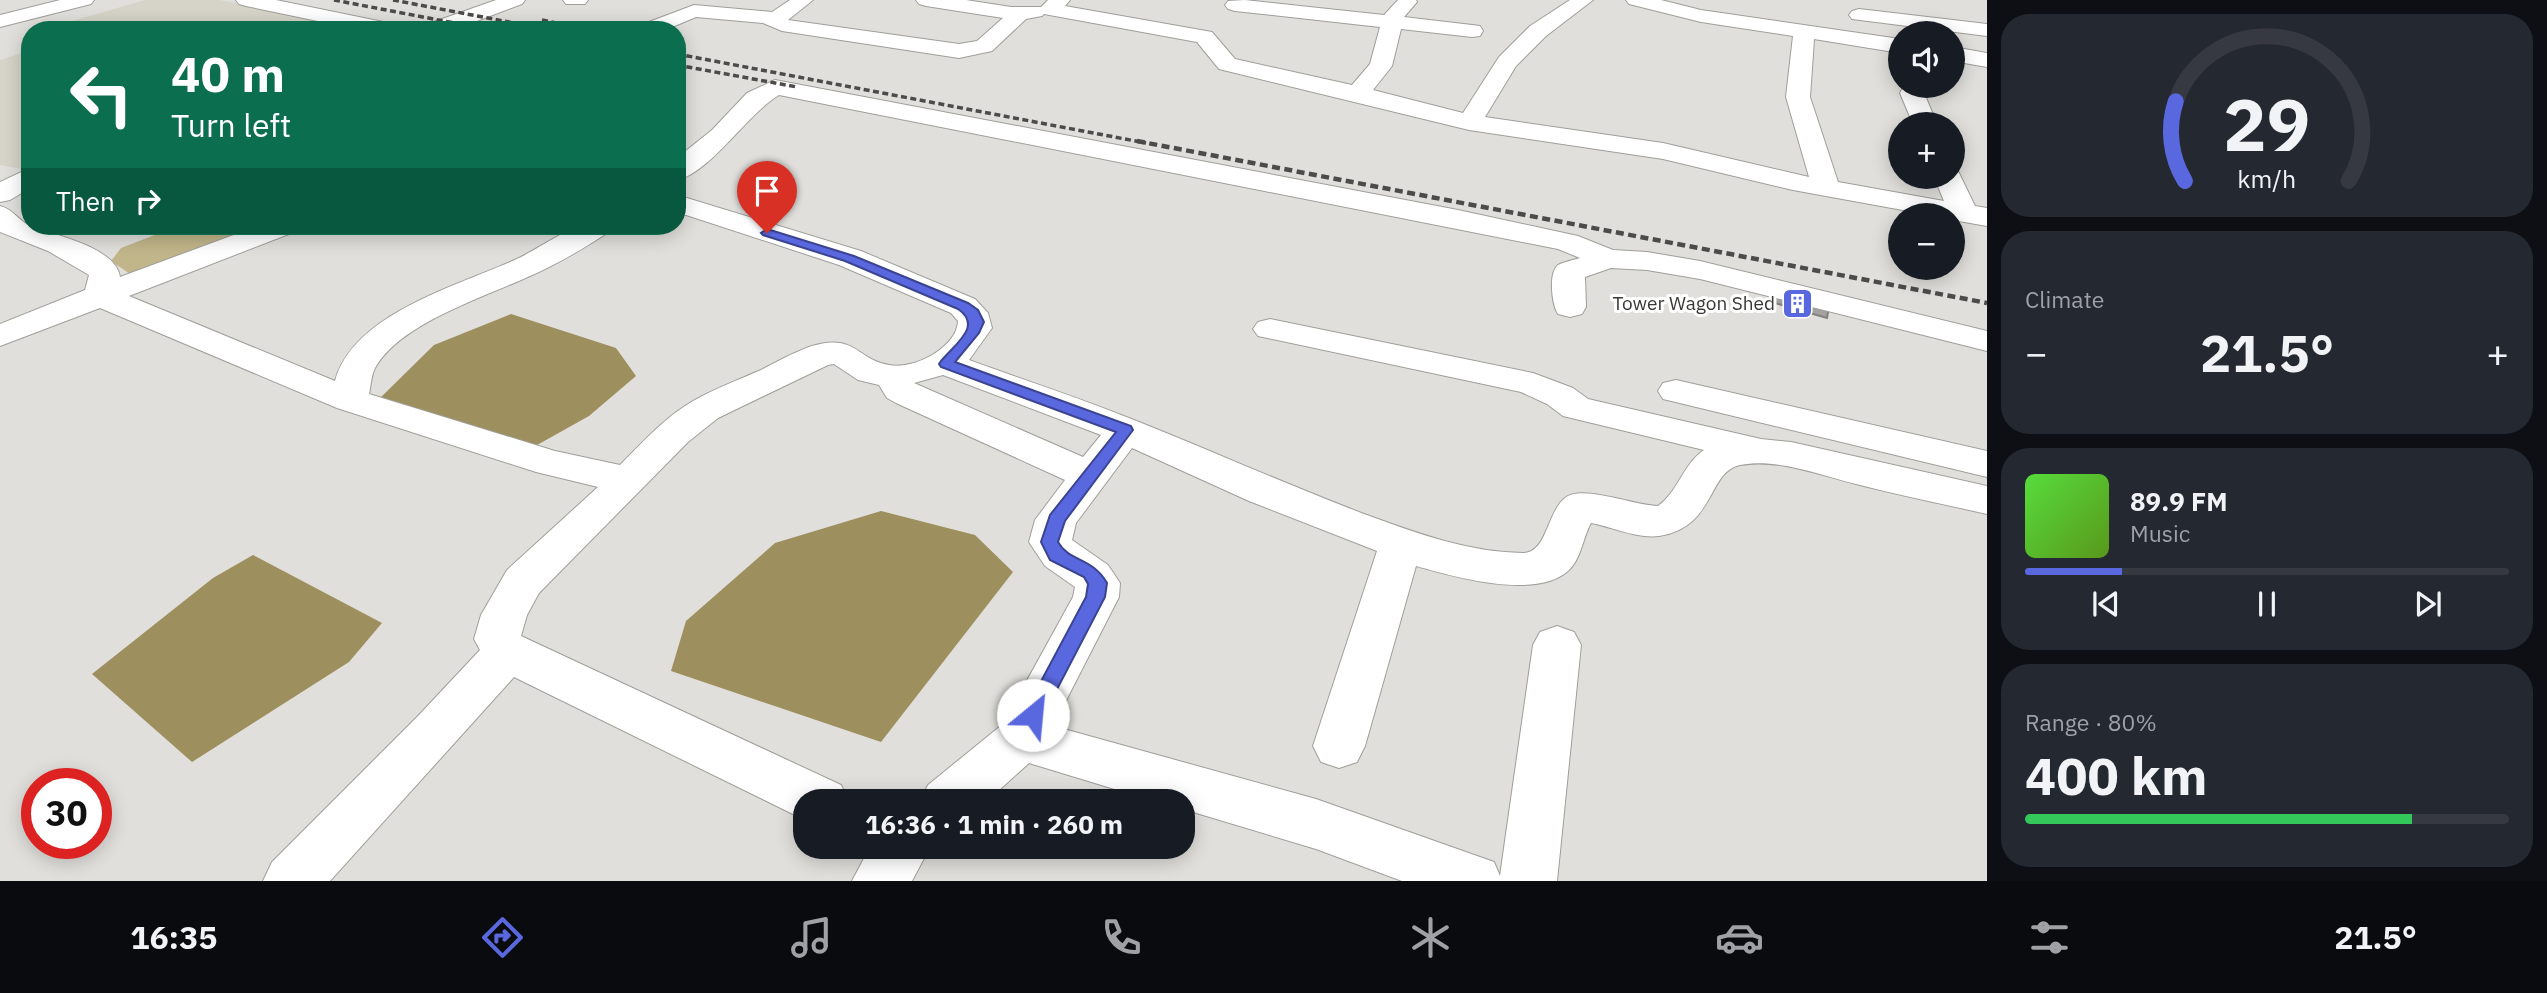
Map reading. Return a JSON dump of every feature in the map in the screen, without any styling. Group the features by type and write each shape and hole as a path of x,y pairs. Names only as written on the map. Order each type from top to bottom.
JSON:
{"street":[{"path":"0,21 84,0"},
{"path":"246,0 349,21"},
{"path":"458,21 516,0"},
{"path":"666,21 685,13 705,10 774,18 803,0"},
{"path":"926,0 1020,13 1055,4 1182,32 1228,17 1390,34 1472,31"},
{"path":"1357,93 1381,66 1401,8 1409,0"},
{"path":"1469,122 1514,55 1538,31 1583,0"},
{"path":"1636,0 1700,16 1888,44"},
{"path":"1818,10 1836,36"},
{"path":"774,18 774,23 782,25 959,51 984,46 1020,13"},
{"path":"1844,13 1987,30"},
{"path":"1228,17 1333,37"},
{"path":"1228,17 1220,58 1227,64 1357,93 1428,114 1663,151 1826,188 1976,215"},
{"path":"1804,31 1798,97 1826,188"},
{"path":"1360,40 1390,34"},
{"path":"1965,56 1987,60"},
{"path":"686,164 721,135 756,98 775,88 1458,219 1567,242 1608,260"},
{"path":"0,194 18,176"},
{"path":"1957,189 1976,215"},
{"path":"686,206 850,258 963,306 973,313 977,322 974,330 946,364"},
{"path":"0,215 10,226 21,231"},
{"path":"30,235 102,267 106,275 100,296"},
{"path":"0,336 260,235"},
{"path":"351,400 356,370 376,345 413,318 460,293 542,258 582,235"},
{"path":"1570,307 1569,272 1589,263 1608,260 1647,261 1700,270 1987,341"},
{"path":"100,296 351,400 550,463 629,480"},
{"path":"1270,329 1533,384 1550,391 1576,408 1759,452 1987,500"},
{"path":"795,789 507,652 497,639 504,615 523,582 674,433 705,410 820,355 840,353 871,372 893,377 946,364 1125,430 1263,491 1401,544 1423,552 1494,567 1539,569 1555,559 1569,522 1580,508 1636,519 1660,521 1675,517 1687,504 1702,475 1722,456 1759,452"},
{"path":"893,377 900,390 909,395 1090,475"},
{"path":"1676,391 1987,464"},
{"path":"962,789 1021,739 1096,597 1098,583 1090,572 1057,555 1050,542 1056,520 1125,430"},
{"path":"1339,746 1401,544"},
{"path":"1528,881 1557,645"},
{"path":"292,881 437,730 507,652"},
{"path":"1021,739 1316,824 1474,881"},
{"path":"881,881 895,859"}],"shaded area":[{"path":"145,0 220,0 324,21 72,21"},
{"path":"21,53 21,169 0,165 0,60"},
{"path":"155,235 257,235 133,276 111,261 121,248"},
{"path":"511,314 616,348 636,376 589,416 521,454 375,403 434,345"},
{"path":"881,511 975,535 1013,572 881,742 671,671 686,621 775,543"},
{"path":"253,555 382,623 349,662 192,762 92,674 213,578"}],"building":[{"name":"Tower Wagon Shed","path":"1769,289 1829,306 1827,318 1768,301"}],"railway":[{"path":"334,0 444,21"},
{"path":"393,0 504,21"},
{"path":"542,20 547,21"},
{"path":"686,56 1146,143"},
{"path":"686,67 797,87"},
{"path":"1137,141 1987,303"}],"place":[{"name":"Tower Wagon Shed","path":"1798,303"}],"route":[{"path":"767,233 850,258 963,306 973,313 977,322 967,342 946,364 1125,430 1056,520 1050,542 1057,555 1090,572 1098,583 1096,597 1033,715"}]}
